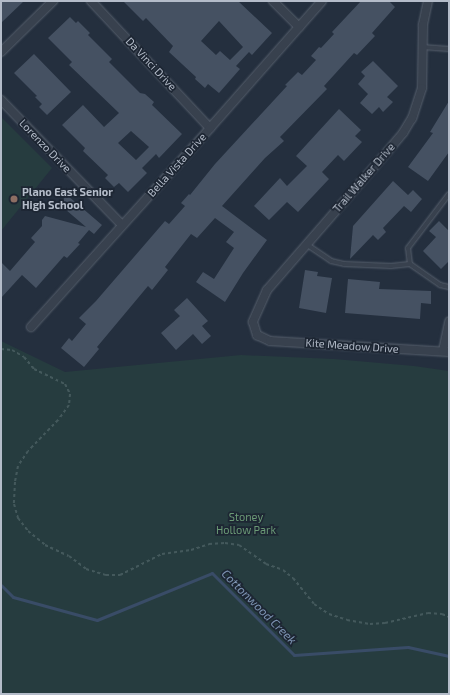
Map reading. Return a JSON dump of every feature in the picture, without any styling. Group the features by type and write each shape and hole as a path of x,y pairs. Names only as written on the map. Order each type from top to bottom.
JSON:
{"street":[{"path":"1,52 53,1"},
{"name":"Da Vinci Drive","path":"91,1 210,128"},
{"path":"273,1 299,28"},
{"name":"Bella Vista Drive","path":"31,327 322,1"},
{"name":"Trail Walker Drive","path":"257,335 253,322 267,290 403,133 412,118 422,88 424,69 422,47 423,25 428,1"},
{"name":"Lorenzo Drive","path":"1,100 122,225"},
{"path":"446,352 449,322"},
{"name":"Kite Meadow Drive","path":"257,335 270,340 446,352"}],"lane":[{"path":"422,47 449,49"},
{"path":"410,264 408,248 449,194"},
{"path":"306,244 331,261 344,264 391,266 410,264 440,285 449,287"}],"path":[{"path":"1,349 12,350 24,357 34,370 64,384 70,394 69,405 42,438 28,451 18,466 14,482 14,504 18,518 28,531 45,544 69,556 86,569 106,575 120,575 162,554 191,550 209,544 225,543 239,545 266,564 283,570 293,578 314,604 328,614 370,624 385,624 428,613 442,614 449,617"}],"green space":[{"name":"Plano East Senior High School","path":"1,117 52,168 1,231"},
{"name":"Stoney Hollow Park","path":"1,341 65,372 241,355 334,359 414,366 449,371 449,694 1,694"}],"building":[{"path":"1,1 24,1 1,23"},
{"path":"123,1 238,1 272,33 252,55 249,52 236,66 240,69 219,93 208,84 205,88 195,79 196,77 169,52 173,46 146,18 143,21","holes":["219,21 243,47 230,60 220,51 216,55 201,41"]},
{"path":"361,1 389,1 395,7 372,33 375,36 357,55 354,53 324,86 327,89 280,137 284,141 265,158 222,206 267,240 243,273 225,302 196,282 203,272 214,279 234,248 226,242 234,232 215,218 197,238 191,234 165,267 168,270 152,290 148,286 97,347 99,349 84,367 61,348 69,338 72,341 86,324 79,318 96,301 165,221 169,224 185,206 181,203 189,194 190,195 215,164 287,86 285,85 298,72 302,75 316,60 311,56 334,34 332,32"},
{"path":"70,17 76,23 78,21 90,33 88,35 112,59 109,62 140,93 145,94 154,102 152,105 182,134 159,158 156,154 142,168 147,173 128,192 119,183 114,187 105,178 108,175 83,151 85,148 62,125 83,105 104,127 119,113 69,65 72,62 48,38","holes":["131,131 149,147 136,160 118,143"]},
{"path":"34,54 71,92 47,115 39,107 42,104 35,97 37,96 14,73"},
{"path":"373,61 398,86 387,97 393,102 383,112 379,107 372,114 360,103 368,94 358,84 365,76 361,72"},
{"path":"449,101 449,152 428,181 408,167 433,133 430,132"},
{"path":"339,109 361,130 355,136 362,142 344,161 338,155 322,172 329,179 298,212 287,202 269,220 254,206 280,178 287,186 307,166 296,156"},
{"path":"393,181 408,195 413,190 422,199 411,212 404,206 383,228 386,232 378,240 373,235 350,259 353,226"},
{"path":"67,195 102,225 94,234 89,230 78,243 80,244 67,258 64,256 36,288 22,275 1,298 1,262 10,271 35,242 31,238 42,226 42,220 45,216 86,227 59,204"},
{"path":"439,221 449,231 449,261 441,269 423,251 436,237 429,231"},
{"path":"305,270 318,272 317,276 332,278 326,313 299,308"},
{"path":"348,279 380,282 379,289 431,291 431,304 421,303 420,319 345,313"},
{"path":"187,298 208,321 202,326 211,336 202,344 193,334 176,350 161,333 180,316 174,310"}],"waterway":[{"name":"Cottonwood Creek","path":"1,585 13,597 97,620 212,573 294,655 408,647 449,656"}],"place":[{"name":"Plano East Senior High School","path":"14,199"}]}
